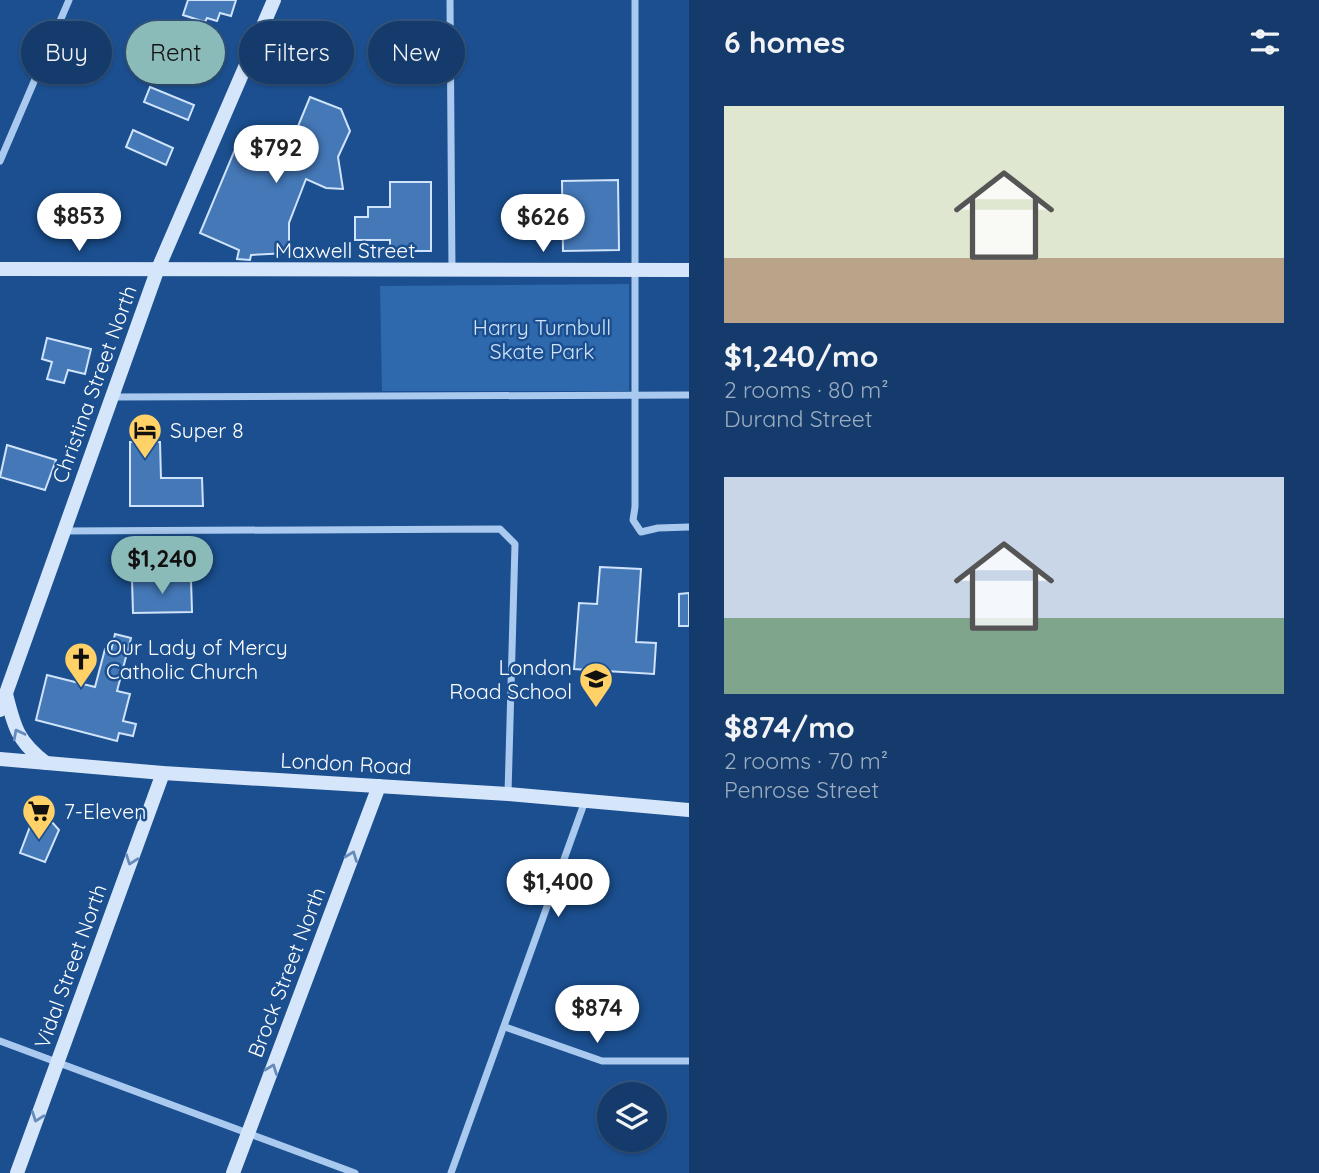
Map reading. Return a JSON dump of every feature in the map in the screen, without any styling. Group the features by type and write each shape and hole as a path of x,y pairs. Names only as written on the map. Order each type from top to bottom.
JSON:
{"main road":[{"name":"Christina Street North","path":"0,710 157,271 274,0"},
{"name":"Maxwell Street","path":"0,269 452,272 689,270"},
{"path":"6,694 13,726 25,748 46,763"},
{"name":"London Road","path":"0,759 163,773 508,794 689,810"},
{"name":"Vidal Street North","path":"17,1173 163,773"},
{"name":"Brock Street North","path":"233,1173 379,786"}],"street":[{"path":"0,162 69,0"},
{"path":"450,0 452,272"},
{"path":"635,0 633,520 641,532 658,528 689,527"},
{"path":"110,397 689,395"},
{"path":"63,531 500,529 515,544 508,794"},
{"path":"451,1173 585,801"},
{"path":"505,1027 602,1061 689,1061"},
{"path":"0,1041 355,1173"}],"green space":[{"name":"Harry Turnbull Skate Park","path":"629,284 629,391 382,391 380,286"}],"building":[{"path":"188,0 236,0 231,16 220,13 217,21 207,18 202,21 183,15"},
{"path":"150,87 194,105 188,120 144,102"},
{"path":"310,97 341,109 350,131 338,157 343,189 326,188 306,179 289,223 289,253 251,255 250,260 237,259 239,250 200,233 236,147 282,165"},
{"path":"133,130 173,148 166,165 126,147"},
{"path":"618,180 619,250 563,251 562,181"},
{"path":"390,182 431,182 431,251 390,251 390,240 355,240 355,217 368,217 368,207 390,207"},
{"path":"47,338 91,349 85,374 68,370 64,383 47,379 52,362 42,359"},
{"name":"Super 8","path":"130,442 160,442 161,478 202,478 203,506 130,506"},
{"path":"7,445 56,460 45,490 0,477"},
{"name":"London Road School","path":"600,567 641,569 636,642 656,643 654,674 574,669 579,603 597,604"},
{"path":"191,579 192,612 133,613 132,580"},
{"path":"689,593 689,626 679,626 679,594"},
{"name":"Our Lady of Mercy Catholic Church","path":"115,634 131,638 117,691 130,694 123,721 136,724 133,736 119,733 117,741 36,720 47,675 95,687 105,649 111,651"},
{"name":"7-Eleven","path":"41,818 52,822 59,830 45,862 20,853 31,824"}],"place":[{"name":"Super 8","path":"145,460"},
{"name":"Our Lady of Mercy Catholic Church","path":"81,689"},
{"name":"London Road School","path":"596,709"},
{"name":"7-Eleven","path":"39,841"}]}
